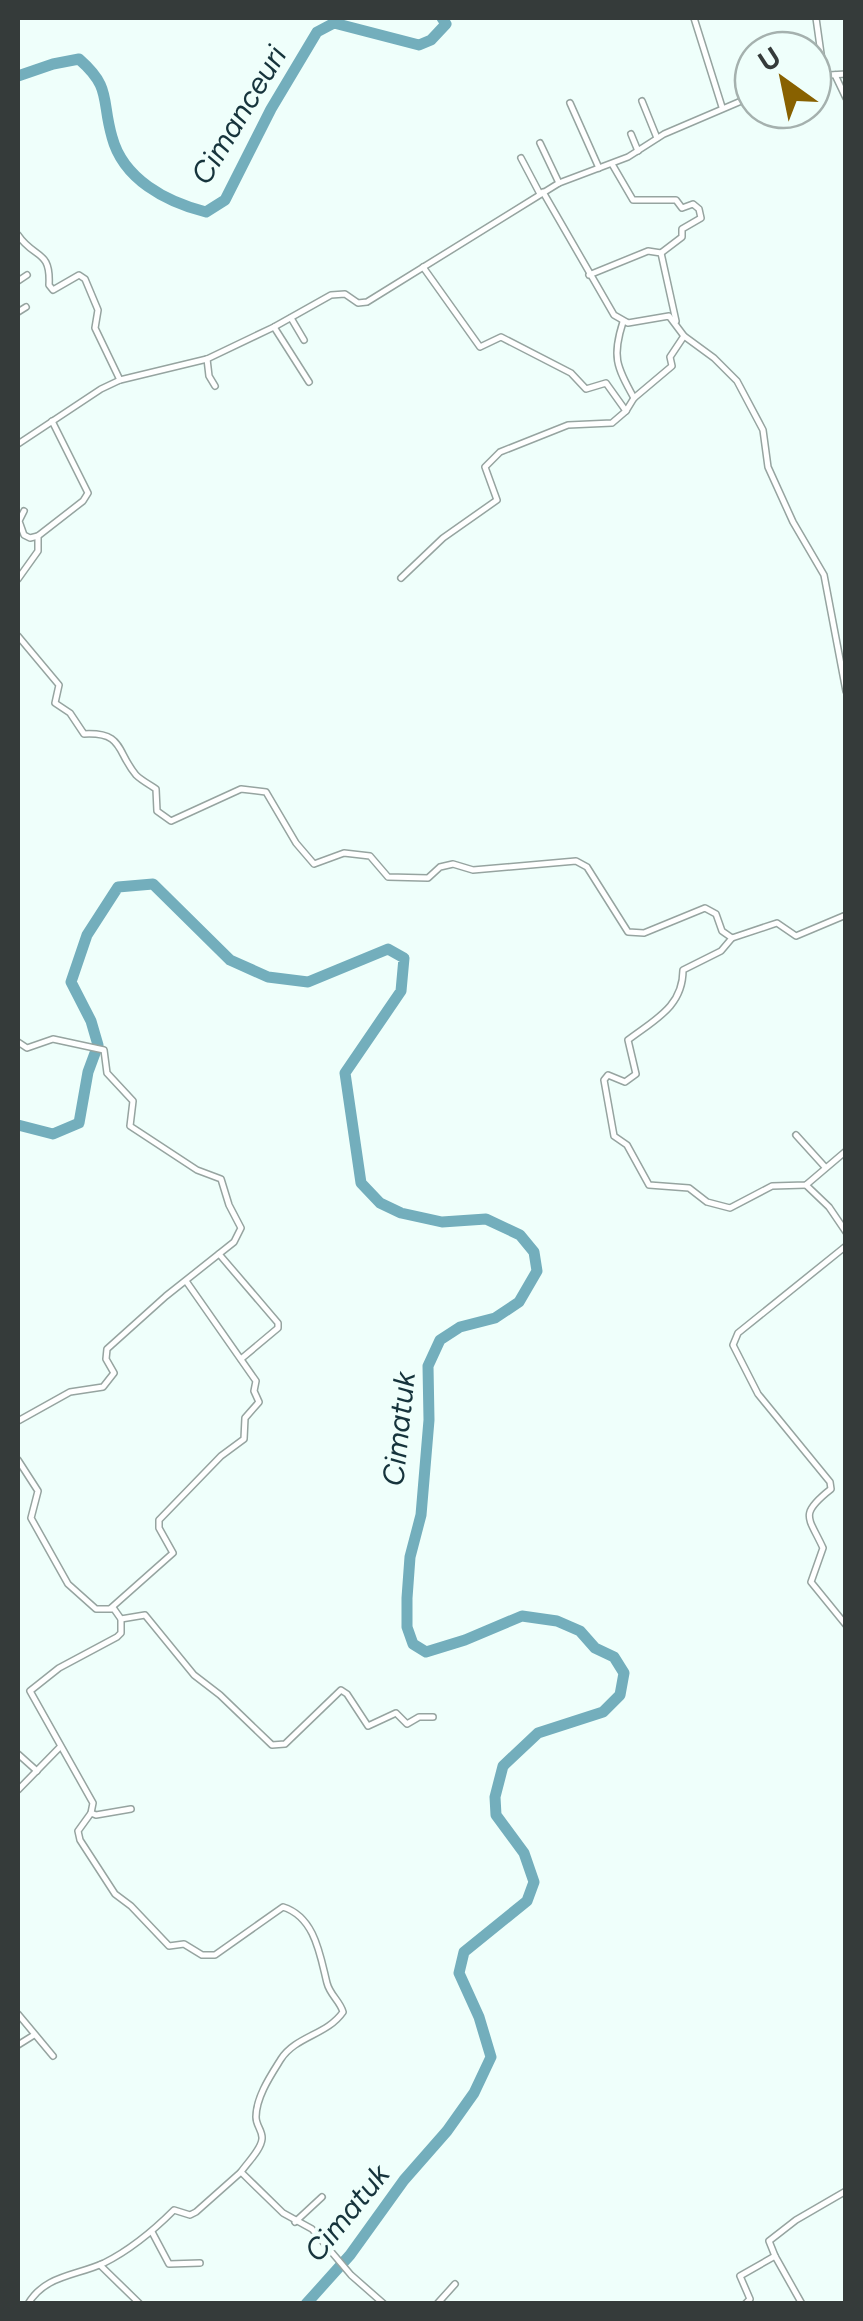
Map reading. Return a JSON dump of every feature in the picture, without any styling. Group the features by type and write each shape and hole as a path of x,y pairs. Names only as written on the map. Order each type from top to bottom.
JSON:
{"street":[{"path":"694,18 722,107"},
{"path":"846,74 835,75 846,98"},
{"path":"642,101 657,138"},
{"path":"570,103 600,168"},
{"path":"18,444 120,380 206,359 339,293 367,302 560,183 612,164 733,103"},
{"path":"631,134 638,150"},
{"path":"540,142 560,183"},
{"path":"521,158 614,315 623,321 665,314 671,317 684,336 737,381 763,430 768,467 824,576 846,692"},
{"path":"589,275 648,251 661,253 682,236 682,229 700,218 699,208 693,204 682,208 676,200 633,200 612,164"},
{"path":"18,235 22,243 43,256 50,268 49,285 54,290 79,275 85,279 98,310 95,328 120,380"},
{"path":"661,253 677,326"},
{"path":"423,266 480,347 501,337 572,373 586,390 606,383 626,412"},
{"path":"18,281 27,275"},
{"path":"18,312 26,307"},
{"path":"291,318 304,340"},
{"path":"623,321 613,351 634,398"},
{"path":"274,327 309,382"},
{"path":"400,578 443,538 497,500 485,467 500,452 568,425 612,423 672,366 670,357 684,336"},
{"path":"206,359 215,386"},
{"path":"24,511 19,521 24,535 38,536 83,501 88,492 52,422"},
{"path":"18,578 38,551 38,536"},
{"path":"18,636 58,684 55,704 70,712 84,734 98,733 118,742 136,775 156,789 156,811 171,821 241,789 266,792 296,843 314,864 344,853 370,856 388,877 428,878 453,864 474,870 576,861 587,867 628,932 644,933 705,908 716,914 722,930 732,938"},
{"path":"846,915 796,936 777,923 732,938 721,951 683,970 683,987 676,1004 628,1040 636,1074 625,1082 608,1075 604,1080 614,1136 627,1145 648,1184 689,1188 707,1202 730,1208 772,1186 806,1185 822,1198 846,1232"},
{"path":"18,1042 27,1048 53,1039 104,1050 110,1076 132,1096 132,1128 197,1170 224,1182 228,1205 240,1228 234,1242 108,1349 106,1360 114,1374 108,1384 70,1392 18,1421"},
{"path":"796,1135 824,1167"},
{"path":"806,1185 846,1151"},
{"path":"846,1246 738,1333 733,1346 758,1394 830,1482 830,1489 809,1511 808,1523 823,1548 811,1582 846,1625"},
{"path":"218,1254 279,1326 241,1359"},
{"path":"18,1460 38,1491 30,1518 65,1579 96,1609 111,1608 174,1553 158,1528 160,1520 245,1436 246,1418 259,1400 254,1391 256,1381 185,1280"},
{"path":"18,1697 59,1668 118,1636 121,1619 111,1608"},
{"path":"121,1619 146,1614 194,1675 220,1694 272,1745 285,1744 340,1690 347,1694 368,1726 396,1713 407,1724 432,1717"},
{"path":"28,2304 46,2283 100,2265 152,2232 176,2209 188,2214 196,2212 241,2172 262,2140 255,2121 257,2109 284,2055 293,2044 336,2022 342,2012 328,1987 320,1950 298,1915 283,1906 215,1955 202,1955 184,1944 165,1944 132,1906 115,1894 80,1840 78,1830 93,1804 30,1690"},
{"path":"18,1790 60,1747"},
{"path":"18,1754 37,1772"},
{"path":"91,1813 131,1809"},
{"path":"18,2014 53,2056"},
{"path":"18,2046 34,2036"},
{"path":"241,2172 262,2196 312,2230 351,2275 384,2304"},
{"path":"802,2304 768,2241 846,2192"},
{"path":"295,2222 322,2197"},
{"path":"152,2232 169,2264 200,2263"},
{"path":"745,2304 750,2299 740,2276 775,2256"},
{"path":"100,2265 140,2304"},
{"path":"438,2303 455,2284"}],"waterway":[{"name":"Cimanceuri","path":"18,76 79,59 101,86 112,137 126,165 162,195 206,212 225,200 271,109 317,32 334,23 419,45 431,40 446,24 442,18"},
{"name":"Cimatuk","path":"18,1125 53,1134 79,1123 88,1072 98,1045 91,1021 71,982 87,935 118,887 153,884 230,960 268,977 308,982 388,949 404,958 401,991 345,1073 361,1183 380,1203 401,1213 442,1222 486,1219 520,1235 534,1252 537,1271 519,1302 495,1318 460,1327 440,1340 428,1366 429,1420 421,1515 410,1557 407,1627 413,1644 426,1652 522,1616 557,1621 580,1631 595,1648 614,1657 624,1673 620,1695 603,1712 538,1733 503,1766 495,1797 496,1815 524,1853 534,1882 527,1901 464,1952 459,1973 479,2017 491,2057 474,2093 447,2131 404,2180 350,2255 306,2304"}]}
